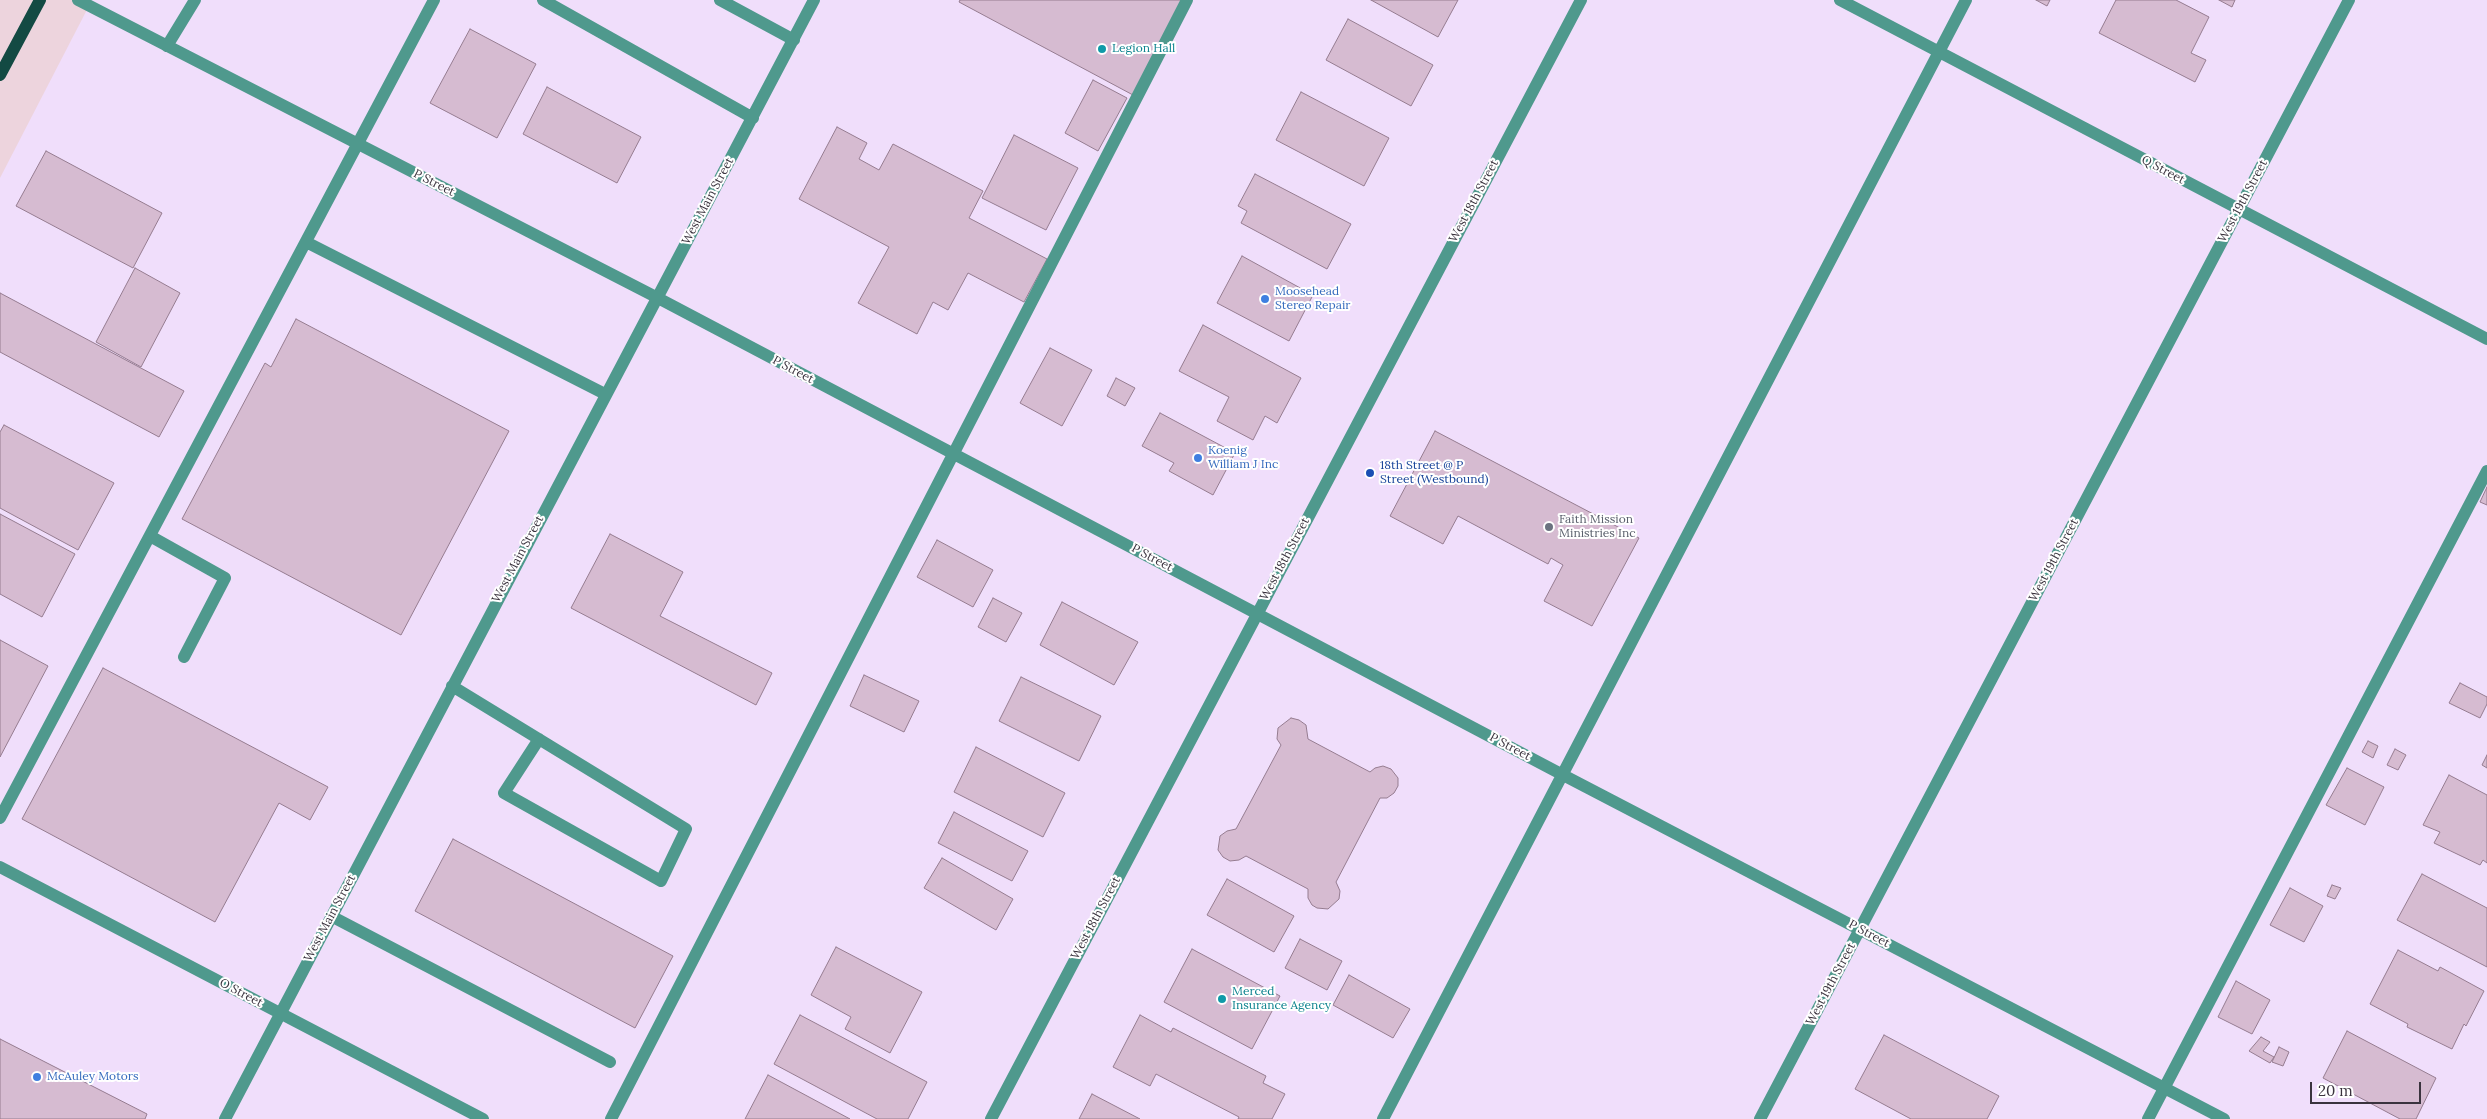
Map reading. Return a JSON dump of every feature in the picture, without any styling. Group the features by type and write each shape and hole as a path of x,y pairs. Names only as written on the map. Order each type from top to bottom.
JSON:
{"main road":[{"path":"0,75 40,0"}],"street":[{"name":"P Street","path":"78,0 656,297 1563,775 2224,1119"},
{"path":"167,46 195,0"},
{"path":"0,818 434,0"},
{"path":"543,0 753,118"},
{"path":"720,0 794,40"},
{"name":"West Main Street","path":"225,1119 814,0"},
{"path":"611,1119 1187,0"},
{"name":"West 18th Street","path":"990,1119 1581,0"},
{"name":"Q Street","path":"1840,0 2487,339"},
{"path":"1383,1119 1966,0"},
{"name":"West 19th Street","path":"1760,1119 2349,0"},
{"path":"306,242 605,394"},
{"path":"2148,1119 2487,471"},
{"path":"150,536 226,578 184,657"},
{"path":"452,686 539,739 686,829 661,880 504,793 539,739"},
{"name":"O Street","path":"0,867 280,1013 459,1114 483,1119"},
{"path":"331,916 610,1062"}],"shaded area":[{"path":"0,0 92,0 0,178"}],"building":[{"name":"Legion Hall","path":"960,0 1182,0 1133,95 959,2"},
{"path":"1371,0 1458,0 1438,37"},
{"path":"2036,0 2050,0 2047,6"},
{"path":"2116,0 2176,0 2209,17 2191,53 2206,60 2195,82 2099,33"},
{"path":"2219,0 2235,0 2232,7"},
{"path":"1348,19 1433,65 1411,106 1326,60"},
{"path":"470,29 536,64 497,138 430,103"},
{"name":"Legion Hall","path":"1093,80 1127,98 1098,151 1065,133"},
{"path":"547,87 641,137 617,183 523,134"},
{"path":"1301,92 1389,138 1364,186 1276,140"},
{"path":"837,127 867,143 859,159 879,170 893,144 983,191 969,218 1047,259 1024,302 968,273 948,310 933,302 917,334 858,303 889,247 799,199"},
{"path":"1014,135 1078,168 1046,230 982,198"},
{"path":"46,151 162,213 133,268 16,206"},
{"path":"1255,174 1351,224 1327,269 1241,223 1247,211 1238,206"},
{"name":"Moosehead Stereo Repair","path":"1242,256 1313,295 1289,341 1217,303"},
{"path":"135,268 180,293 141,367 96,342"},
{"path":"0,293 184,391 159,437 0,352"},
{"path":"296,319 509,431 401,635 182,519 265,363 271,367"},
{"path":"1203,325 1301,378 1277,423 1265,416 1253,440 1217,421 1229,397 1179,371"},
{"path":"1050,348 1092,370 1062,426 1020,403"},
{"path":"1116,378 1135,388 1125,406 1107,396"},
{"name":"Koenig William J Inc","path":"1160,413 1235,453 1213,495 1169,471 1174,463 1142,446"},
{"path":"4,425 114,483 78,550 0,508 0,432"},
{"name":"Faith Mission Ministries Inc","path":"1435,431 1639,538 1592,626 1544,601 1563,565 1551,558 1548,564 1458,516 1443,544 1390,516"},
{"path":"2487,487 2487,505 2480,502"},
{"path":"0,514 75,554 42,617 0,594"},
{"path":"610,534 683,572 660,616 772,673 756,705 571,608"},
{"path":"937,540 993,570 973,607 917,577"},
{"path":"993,598 1022,613 1006,642 978,627"},
{"path":"1062,602 1138,642 1114,685 1040,645"},
{"path":"0,640 48,666 0,757"},
{"path":"103,668 328,787 310,820 279,803 215,922 22,819"},
{"path":"864,675 919,701 904,732 850,706"},
{"path":"1021,677 1101,716 1079,761 999,721"},
{"path":"2460,683 2487,697 2487,704 2480,718 2449,703"},
{"path":"1291,718 1299,720 1306,725 1308,739 1370,772 1375,768 1383,766 1391,769 1398,778 1398,786 1394,793 1387,798 1380,798 1336,882 1340,891 1339,899 1328,909 1317,908 1312,905 1308,898 1308,889 1246,856 1239,860 1230,861 1223,857 1218,850 1220,836 1227,831 1236,829 1281,745 1277,739 1278,728"},
{"path":"2368,741 2378,746 2373,758 2362,752"},
{"path":"976,747 1065,793 1043,837 954,792"},
{"path":"2395,749 2406,755 2398,770 2387,765"},
{"path":"2487,755 2487,768 2482,765"},
{"path":"2347,768 2384,787 2365,825 2326,805"},
{"path":"2449,775 2487,795 2487,863 2483,860 2480,865 2434,843 2440,832 2423,825"},
{"path":"954,812 1028,851 1012,881 938,843"},
{"path":"453,839 673,956 635,1028 415,911"},
{"path":"942,858 1013,899 996,930 924,888"},
{"path":"2422,874 2487,908 2487,967 2397,920"},
{"path":"1227,879 1294,916 1274,952 1207,915"},
{"path":"2332,885 2341,888 2335,899 2327,896"},
{"path":"2290,888 2323,906 2304,942 2270,925"},
{"path":"1300,939 1342,961 1327,990 1285,968"},
{"path":"836,947 922,992 890,1053 845,1029 851,1017 811,995"},
{"name":"Merced Insurance Agency","path":"1192,949 1280,996 1252,1049 1164,1002"},
{"path":"2398,950 2438,971 2440,967 2484,991 2466,1026 2464,1024 2452,1049 2407,1027 2408,1024 2370,1004"},
{"path":"1349,975 1410,1009 1393,1038 1333,1005"},
{"path":"2236,981 2270,1000 2252,1034 2218,1017"},
{"path":"800,1015 927,1082 908,1119 877,1119 774,1064"},
{"path":"1140,1015 1171,1032 1173,1028 1266,1076 1263,1083 1285,1094 1272,1119 1238,1119 1239,1117 1156,1074 1150,1086 1113,1067"},
{"path":"2347,1031 2436,1078 2416,1119 2400,1119 2323,1078"},
{"path":"1884,1035 1999,1096 1987,1119 1911,1119 1855,1089"},
{"path":"2261,1037 2270,1042 2263,1051 2274,1057 2270,1063 2249,1051"},
{"name":"McAuley Motors","path":"0,1039 147,1114 145,1119 0,1119"},
{"path":"2279,1047 2289,1052 2283,1066 2272,1062"},
{"path":"768,1075 850,1119 745,1119"},
{"path":"1092,1094 1140,1119 1079,1119"}],"place":[{"name":"Legion Hall","path":"1102,49"},
{"name":"Moosehead Stereo Repair","path":"1265,299"},
{"name":"Koenig William J Inc","path":"1198,458"},
{"name":"18th Street @ P Street (Westbound)","path":"1370,473"},
{"name":"Faith Mission Ministries Inc","path":"1549,527"},
{"name":"Merced Insurance Agency","path":"1222,999"},
{"name":"McAuley Motors","path":"37,1077"}]}
